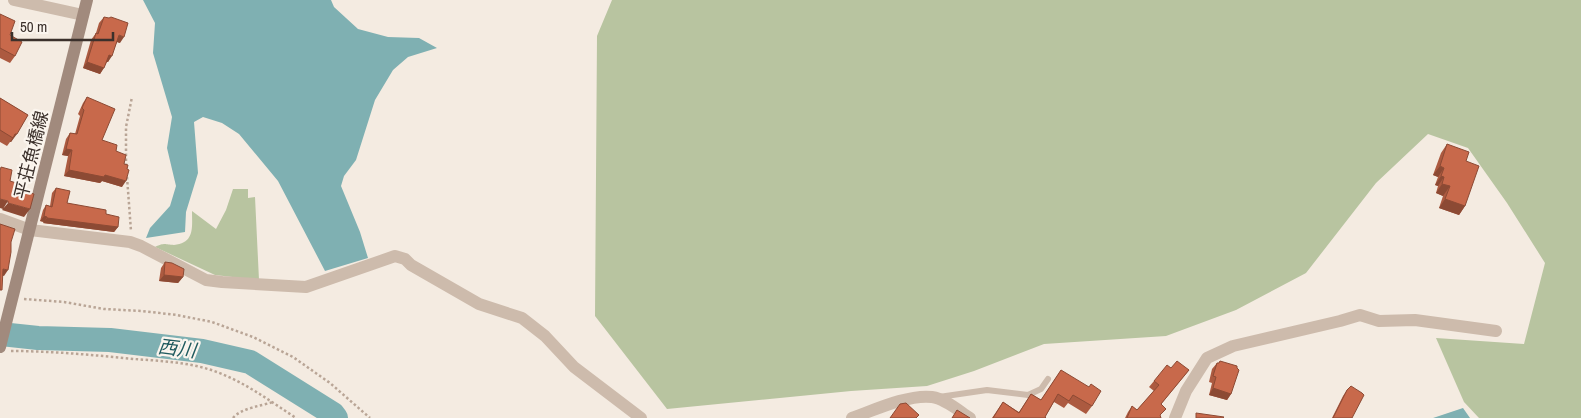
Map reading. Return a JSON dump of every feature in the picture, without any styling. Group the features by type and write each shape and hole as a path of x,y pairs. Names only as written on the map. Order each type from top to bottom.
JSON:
{"main road":[{"name":"平荘魚橋線","path":"5,349 12,300 87,0"}],"street":[{"path":"14,0 83,16"},
{"path":"0,219 30,230 132,243 206,280 222,282 306,287 395,256 405,259 411,265 479,304 522,318 545,336 574,367 641,418"},
{"path":"1175,418 1186,392 1207,358 1233,346 1360,315 1379,321 1414,320 1496,331"},
{"path":"852,418 888,404 916,398 933,397 947,403 970,418"}],"lane":[{"path":"933,397 988,390 1028,395 1041,389 1048,379"}],"path":[{"path":"132,97 126,127 125,150 132,243"},
{"path":"12,300 64,302 104,310 142,311 194,317 212,322 253,337 294,357 314,371 370,418"},
{"path":"5,349 181,363 215,372 238,382 296,418"},
{"path":"233,418 234,415 240,412 273,402"}],"green space":[{"path":"612,0 1581,0 1581,418 1479,418 1464,402 1436,338 1524,344 1545,263 1507,203 1468,148 1428,134 1376,183 1306,273 1236,310 1166,336 1044,344 974,371 927,386 851,391 667,409 595,316 597,36"},
{"path":"233,189 248,189 248,198 255,197 259,280 215,275 155,247 163,244 181,244 186,241 191,233 192,211 216,229 226,210"}],"water":[{"path":"143,0 331,0 334,7 358,29 388,37 419,38 437,48 408,57 393,70 375,100 356,160 344,176 341,186 360,232 368,258 325,271 278,181 239,134 222,123 203,117 194,122 198,173 186,212 185,232 146,238 150,228 170,206 176,186 167,148 172,117 153,53 155,23"},
{"path":"1463,408 1470,418 1433,418"}],"building":[{"path":"0,14 15,21 10,35 22,42 15,56 0,48"},
{"path":"104,17 111,17 128,23 124,37 119,35 112,56 109,55 104,68 87,62 96,33 98,34"},
{"path":"87,97 115,109 102,140 117,145 116,151 126,155 124,164 128,165 127,169 129,170 126,181 105,175 104,177 69,170 72,150 66,149 70,133 77,134 84,110 82,108"},
{"path":"0,98 28,115 13,138 0,130"},
{"path":"1447,144 1469,152 1466,161 1479,166 1465,206 1445,199 1450,186 1442,184 1444,177 1441,176 1444,168 1440,166"},
{"path":"1,167 12,170 10,181 26,186 25,189 30,190 30,193 34,194 30,209 0,199"},
{"path":"56,188 70,191 67,203 106,210 106,214 119,217 118,227 47,218 44,216 46,205 52,207"},
{"path":"0,224 15,229 11,242 8,270 3,269 2,290 0,290"},
{"path":"165,262 184,269 183,277 164,275"},
{"path":"1177,361 1189,370 1161,404 1166,409 1160,415 1161,418 1127,418 1132,406 1137,410 1159,385 1154,381 1167,365 1171,368"},
{"path":"1220,361 1237,366 1239,370 1231,394 1213,388 1216,377 1213,376 1217,363"},
{"path":"1061,370 1089,387 1091,384 1101,391 1092,406 1073,395 1069,401 1058,394 1046,418 993,418 1003,402 1019,413 1031,394 1041,400"},
{"path":"1351,386 1364,395 1352,418 1333,418 1347,390"},
{"path":"906,403 919,415 916,418 890,418 900,404"},
{"path":"957,410 970,418 952,418"},
{"path":"1196,413 1224,417 1196,418"}],"waterway":[{"name":"西川","path":"0,334 38,338 110,340 202,351 250,362 333,414 336,418"}]}
